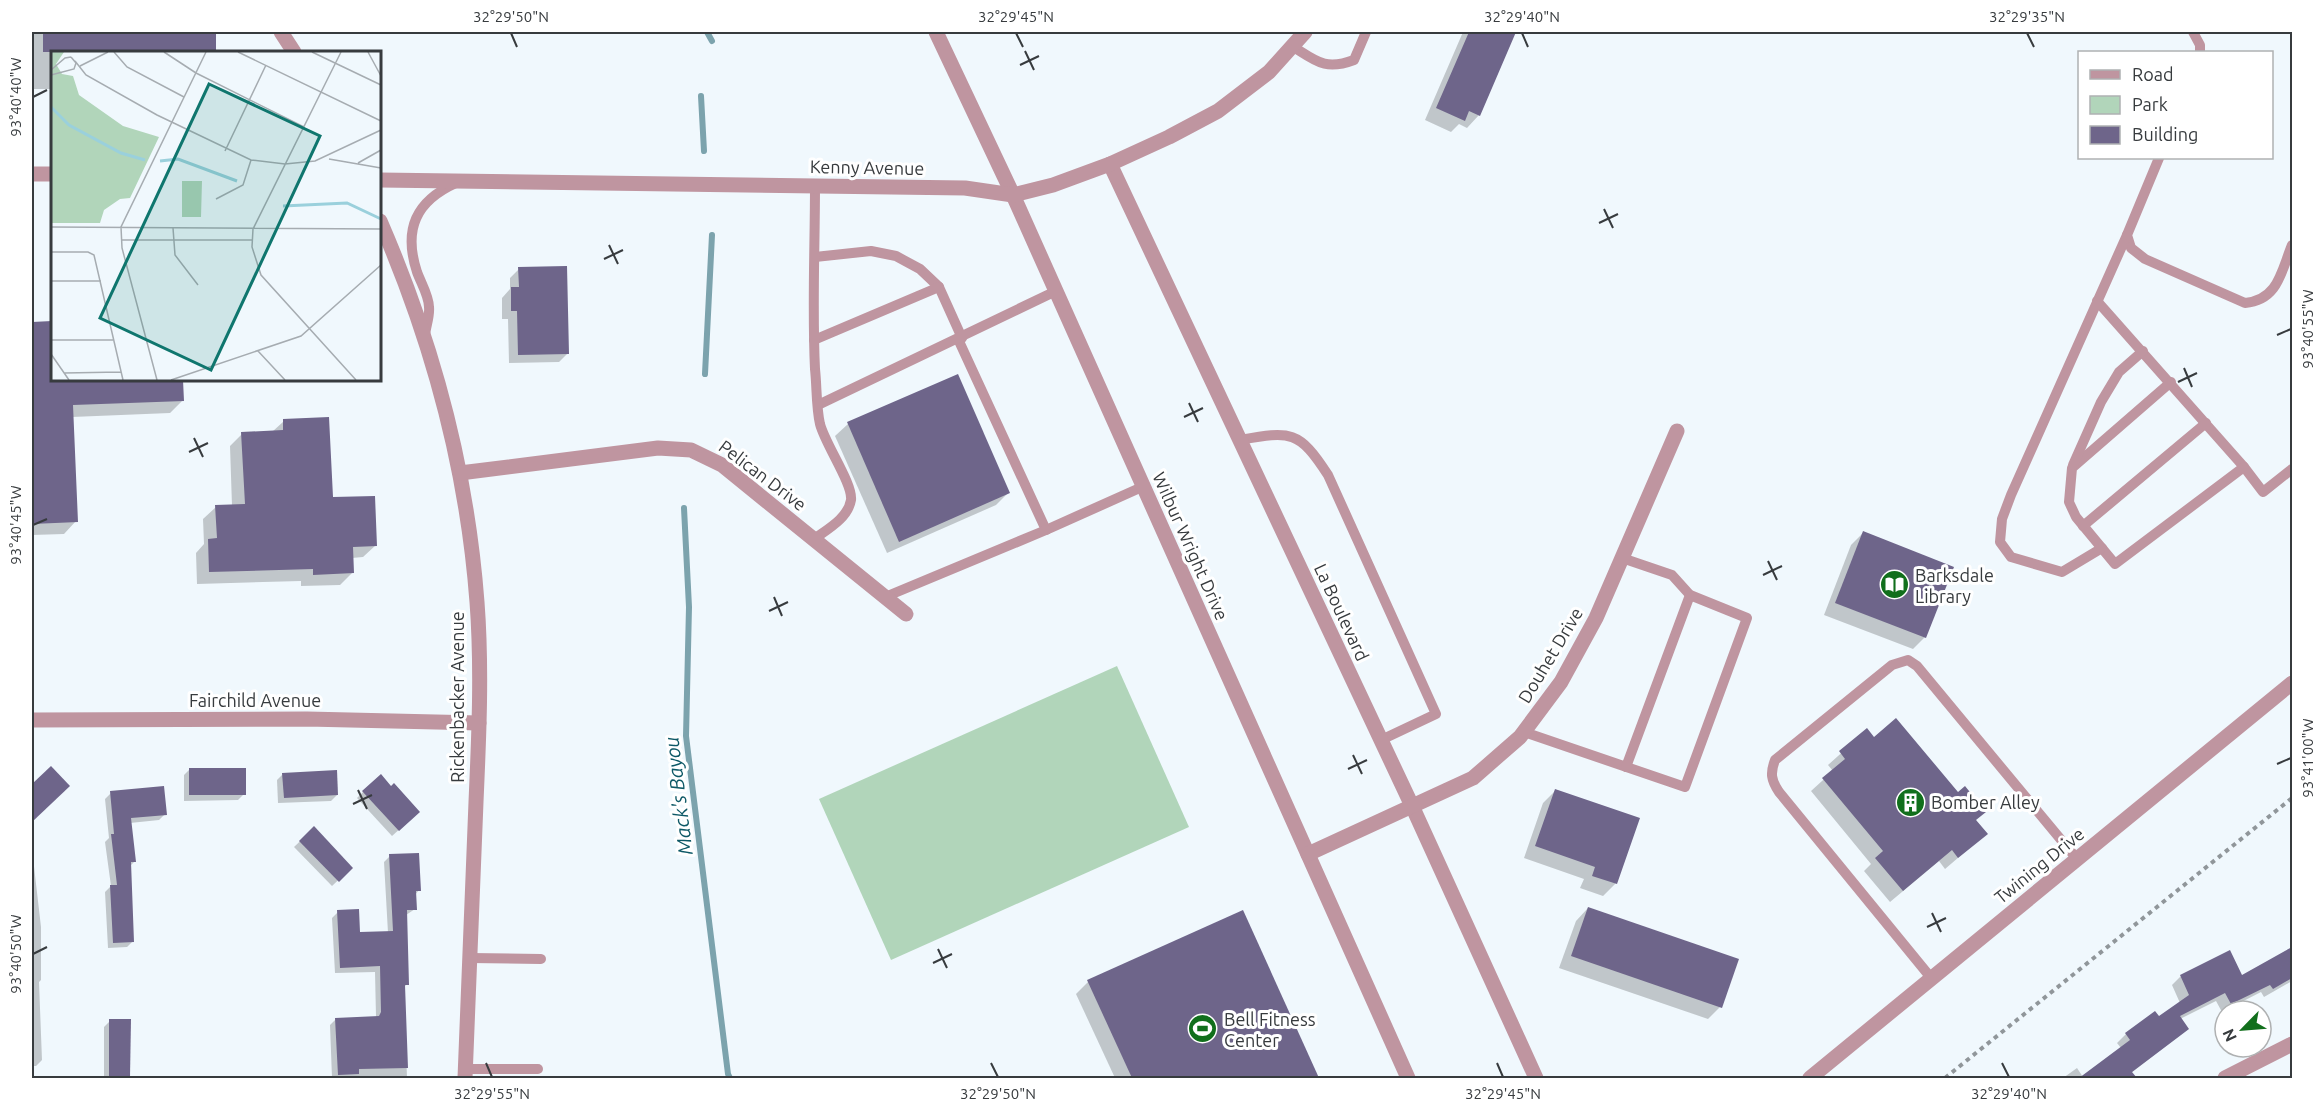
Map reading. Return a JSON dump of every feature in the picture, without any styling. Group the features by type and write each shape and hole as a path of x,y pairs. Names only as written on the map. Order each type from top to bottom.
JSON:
{"street":[{"path":"281,32 293,51"},
{"name":"Wilbur Wright Drive","path":"936,32 1013,195 1408,1078"},
{"name":"Kenny Avenue","path":"381,180 965,188 1013,195 1053,185 1110,164 1218,111 1269,72 1305,32"},
{"name":"La Boulevard","path":"1110,164 1413,808 1536,1078"},
{"path":"32,174 51,174"},
{"name":"Rickenbacker Avenue","path":"381,224 425,335 440,385 460,472 477,601 479,723 465,1073"},
{"name":"Douhet Drive","path":"1308,854 1413,808 1473,778 1497,759 1524,732 1562,682 1596,618 1677,431"},
{"name":"Pelican Drive","path":"460,472 658,448 681,448 711,458 722,465 906,614"},
{"name":"Twining Drive","path":"1810,1078 2292,683"},
{"name":"Fairchild Avenue","path":"32,720 307,719 479,723"},
{"path":"2225,1078 2292,1044"}],"lane":[{"path":"1292,46 1323,65 1341,65 1354,60 1366,32"},
{"path":"2193,32 2200,45 2200,51"},
{"path":"2102,548 2062,572 2011,557 2000,542 2002,519 2159,159"},
{"path":"425,335 429,307 412,257 410,243 413,228 426,201 457,182"},
{"path":"814,539 838,521 848,510 851,498 846,479 820,424 814,340 815,185"},
{"path":"2127,235 2131,248 2145,259 2246,303 2258,302 2270,296 2292,245"},
{"path":"814,257 871,251 896,256 920,269 939,287 1046,530"},
{"path":"814,340 939,287"},
{"path":"818,405 1056,291"},
{"path":"2097,301 2171,382 2263,492 2292,469"},
{"path":"2143,351 2119,372 2101,402 2072,468 2069,502 2083,526 2115,564 2244,467"},
{"path":"2072,468 2171,382"},
{"path":"2083,526 2206,423"},
{"path":"1240,440 1264,436 1296,437 1311,449 1328,475 1436,714 1381,740"},
{"path":"885,597 1142,487"},
{"path":"1524,732 1685,787 1747,618 1690,595 1672,575 1622,558"},
{"path":"1626,767 1690,595"},
{"path":"1932,979 1772,782 1771,771 1775,760 1892,664 1908,660 1917,666 2077,859"},
{"path":"470,958 541,959"},
{"path":"465,1073 538,1069"}],"path":[{"path":"1945,1078 2292,798"}],"green space":[{"path":"1117,666 1189,827 891,960 819,799"}],"building":[{"path":"43,32 216,32 216,51 43,52"},
{"path":"1469,32 1516,32 1480,116 1469,111 1465,121 1436,108"},
{"path":"567,266 569,354 518,355 517,311 511,311 511,287 519,287 518,267"},
{"path":"51,321 51,381 183,381 184,401 73,405 78,522 32,524 32,322"},
{"path":"958,374 1010,493 899,542 847,422"},
{"path":"329,417 333,497 375,496 377,546 353,547 354,573 313,575 313,569 209,572 208,539 217,538 215,505 245,504 241,432 283,430 283,419"},
{"name":"Barksdale Library","path":"1863,531 1954,567 1926,638 1835,603"},
{"name":"Bomber Alley","path":"1896,718 1958,792 1965,786 1986,812 1976,820 1988,834 1958,858 1952,850 1903,891 1875,858 1883,851 1822,778 1845,759 1839,751 1867,728 1874,737"},
{"path":"51,766 70,786 32,822 32,784"},
{"path":"189,768 246,768 246,795 189,795"},
{"path":"337,770 338,795 284,798 282,773"},
{"path":"381,774 391,786 394,783 420,812 399,831 362,791"},
{"path":"164,786 167,815 131,818 136,862 131,862 134,942 113,943 110,885 117,885 111,834 114,834 110,791"},
{"path":"1555,789 1640,818 1617,884 1592,876 1595,867 1535,846"},
{"path":"314,826 353,868 339,882 299,841"},
{"path":"419,853 421,891 416,891 417,910 407,910 409,985 405,985 408,1068 359,1069 359,1074 338,1075 335,1018 379,1016 381,1012 380,966 340,968 337,910 359,909 360,932 393,931 389,854"},
{"path":"1588,907 1739,959 1722,1008 1571,956"},
{"name":"Bell Fitness Center","path":"1243,910 1319,1078 1132,1078 1087,980"},
{"path":"2292,947 2292,978 2273,989 2270,985 2241,999 2228,999 2225,993 2180,1016 2189,1029 2132,1072 2137,1078 2079,1078 2130,1040 2125,1033 2155,1011 2159,1016 2189,995 2180,975 2230,950 2242,975"},
{"path":"109,1019 131,1019 130,1077 109,1077"}],"waterway":[{"name":"Mack's Bayou","path":"707,32 712,41"},
{"name":"Mack's Bayou","path":"701,96 704,151"},
{"name":"Mack's Bayou","path":"705,374 712,235"},
{"name":"Mack's Bayou","path":"684,508 689,607 686,736 730,1078"}],"place":[{"name":"Barksdale Library","path":"1894,585"},
{"name":"Bomber Alley","path":"1910,802"},
{"name":"Bell Fitness Center","path":"1203,1029"}]}
